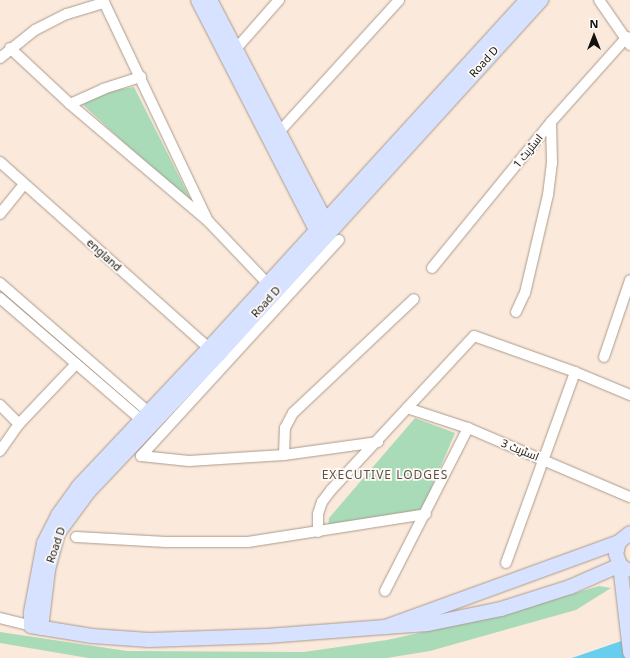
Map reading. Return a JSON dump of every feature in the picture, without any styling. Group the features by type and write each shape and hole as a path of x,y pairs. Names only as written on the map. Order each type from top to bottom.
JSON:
{"street":[{"path":"198,0 327,232"},
{"path":"210,0 235,50 280,131 327,232"},
{"path":"235,50 279,0"},
{"path":"280,131 399,0"},
{"name":"Road D","path":"36,627 48,570 62,526 89,491 209,348 267,284 327,232 528,0"},
{"name":"Road D","path":"150,420 327,232 541,0"},
{"path":"599,0 628,41"},
{"path":"0,58 10,48 35,30 67,14 103,1 141,77 209,222"},
{"name":"اسٹریٹ 1","path":"432,268 551,122 628,41"},
{"path":"10,48 70,104 209,222 267,284"},
{"path":"70,104 102,89 141,77"},
{"path":"516,312 525,293 548,195 552,163 551,122"},
{"name":"england","path":"0,162 209,348"},
{"path":"0,214 24,184"},
{"path":"327,232 141,456 189,461 284,455 378,442"},
{"path":"604,357 630,280"},
{"path":"0,283 150,420"},
{"path":"0,298 75,365 150,420"},
{"path":"284,455 285,428 293,413 414,299"},
{"path":"318,532 318,514 322,502 474,336 575,372 630,395"},
{"path":"0,451 20,424 75,365"},
{"path":"506,562 575,372"},
{"path":"0,405 20,424"},
{"name":"اسٹریٹ 3","path":"407,408 468,428 544,459 630,497"},
{"path":"384,591 426,514 468,428"},
{"path":"76,537 166,542 248,542 426,514"},
{"path":"385,627 618,542 630,533"},
{"path":"618,542 616,554 625,568 622,592 630,652"},
{"path":"0,618 36,627 92,636 149,640 266,636 428,624 501,609 587,579 625,568"},
{"path":"587,579 609,579 622,592"}],"green space":[{"path":"134,87 195,208 81,103 110,91"},
{"path":"415,418 455,433 422,510 328,527 329,518"},
{"path":"599,586 611,588 576,610 430,651 387,658 88,658 0,643 0,632 127,651 304,652 387,640 505,614"}],"water":[{"path":"630,638 630,658 572,658"}],"district":[{"name":"EXECUTIVE LODGES","path":"385,475"}]}
